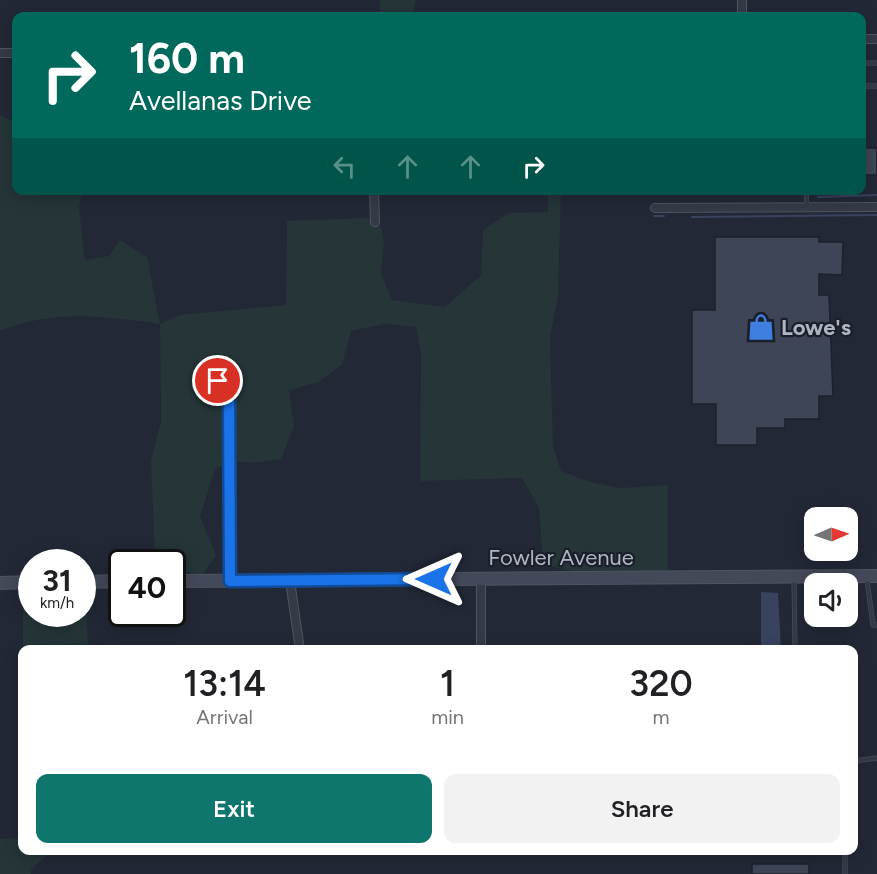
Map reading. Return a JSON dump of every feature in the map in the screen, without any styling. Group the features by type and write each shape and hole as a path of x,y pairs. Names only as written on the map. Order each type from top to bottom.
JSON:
{"street":[{"path":"374,195 375,222"},
{"path":"655,208 877,207"},
{"path":"218,381 229,401 230,581"},
{"name":"Fowler Avenue","path":"186,581 872,576"},
{"path":"481,579 481,645"},
{"path":"290,580 299,645"},
{"path":"0,583 18,582"}],"lane":[{"path":"806,195 807,207"},
{"path":"872,576 873,625 877,625"},
{"path":"794,578 795,645"},
{"path":"858,760 877,758"},
{"path":"845,855 845,874"}],"shaded area":[{"path":"380,0 416,0 413,12 380,12"},
{"path":"0,115 12,121 12,195 81,195 79,208 85,260 109,256 120,240 147,257 160,324 79,316 40,320 0,331"},
{"path":"548,195 561,195 558,297 550,337 553,446 561,471 590,482 620,488 668,485 668,574 585,574 543,564 539,508 522,478 420,481 421,355 416,327 385,324 351,331 342,365 319,382 289,390 294,426 281,459 254,463 235,461 234,401 220,375 212,379 224,402 225,465 215,469 200,516 216,555 202,575 186,572 186,549 155,549 151,461 161,420 160,324 179,315 286,305 287,221 370,218 371,226 380,226 380,221 384,243 381,273 392,300 445,307 481,275 483,230 509,213 548,212"},
{"path":"23,627 87,627 88,645 23,645"},
{"path":"18,838 18,855 47,855 31,870 31,874 0,874 0,839"}],"water":[{"path":"761,592 778,593 781,645 761,645"}],"building":[{"path":"866,148 877,148 877,175 866,175"},
{"name":"Lowe's","path":"715,237 819,237 819,242 843,242 842,275 819,274 819,295 829,295 833,396 819,396 819,419 785,419 785,428 757,428 757,445 716,445 716,404 692,404 692,310 715,310"},
{"path":"752,864 809,864 809,874 752,874"}],"waterway":[{"path":"818,197 877,195"},
{"path":"692,217 877,215"},
{"path":"654,216 664,216"}],"place":[{"name":"Lowe's","path":"761,327"}],"route":[{"path":"218,381 229,401 230,581 434,579"}]}
